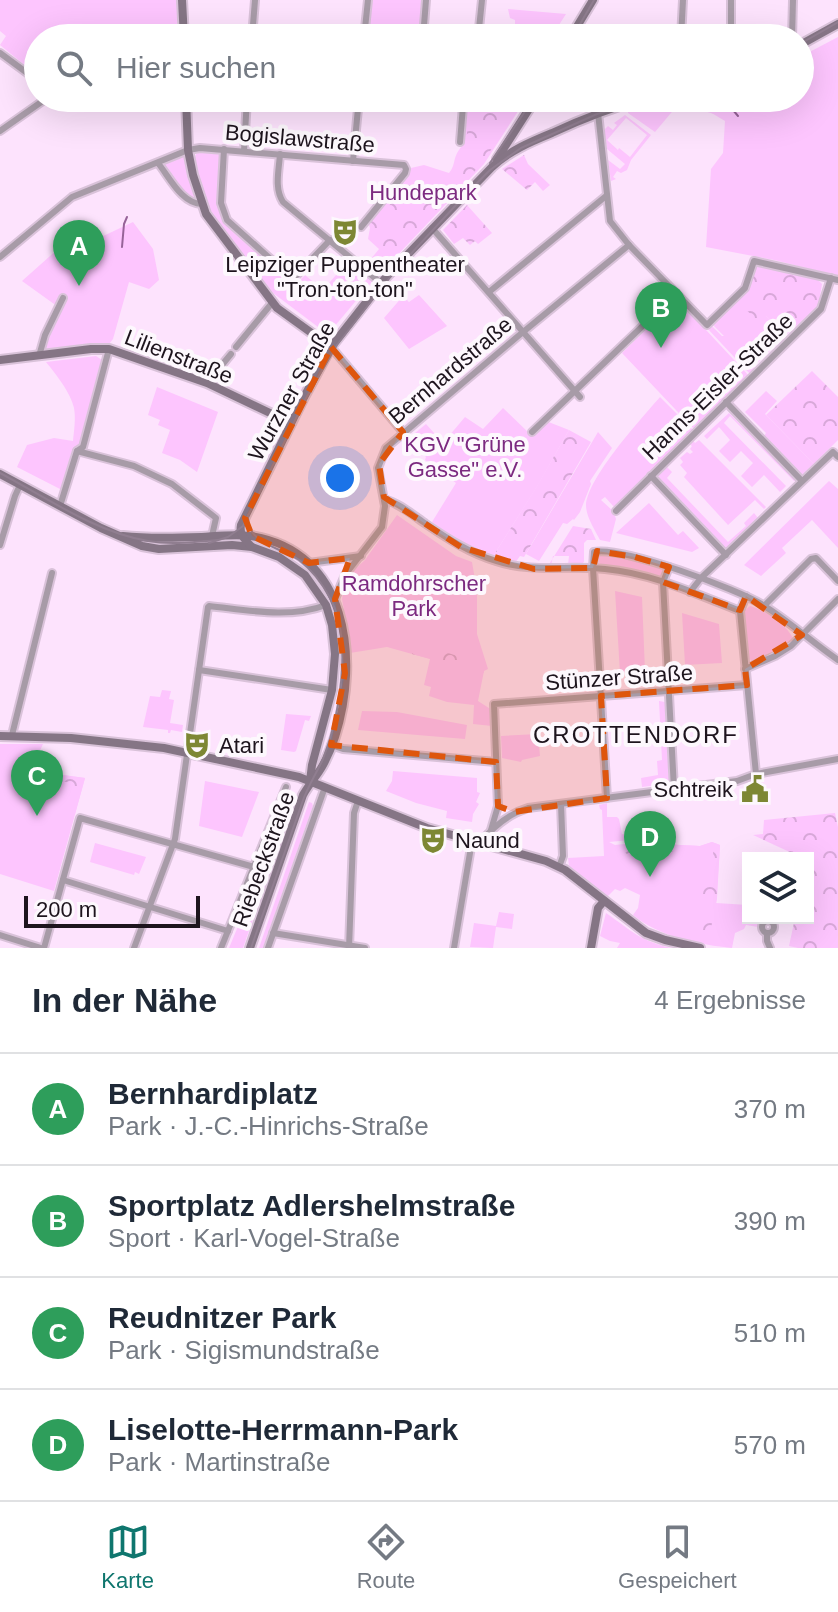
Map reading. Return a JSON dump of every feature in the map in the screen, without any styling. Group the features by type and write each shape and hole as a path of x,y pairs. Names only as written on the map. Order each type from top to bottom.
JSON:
{"main road":[{"path":"182,0 183,24"},
{"path":"578,24 593,0"},
{"path":"814,37 838,24"},
{"path":"187,112 188,150 193,175 211,223 272,303 331,347"},
{"path":"487,172 526,112"},
{"name":"Wurzner Straße","path":"241,535 241,525 246,521 291,423 331,347 381,283 501,158 601,112"},
{"path":"516,130 527,144"},
{"name":"Lilienstraße","path":"0,360 109,349 207,383 291,423"},
{"path":"0,474 138,545 159,549 252,547 297,568 326,605 334,641 332,690 310,782"},
{"path":"246,521 252,536"},
{"path":"123,536 149,539 213,534 252,536 295,552 324,581 340,612 345,673 340,713 331,745 321,768 310,782"},
{"path":"226,546 241,535"},
{"path":"241,535 252,547"},
{"path":"0,736 96,740 187,752 290,774 416,825 546,861 559,867 646,933 700,948"},
{"name":"Riebeckstraße","path":"250,948 310,782"},
{"path":"591,948 598,908 604,901"}],"street":[{"path":"253,24 255,0"},
{"path":"365,24 368,0"},
{"path":"424,24 426,0"},
{"path":"479,24 482,0"},
{"path":"682,24 683,0"},
{"path":"731,0 731,24"},
{"path":"792,24 793,0"},
{"path":"0,53 24,71"},
{"path":"0,131 27,112"},
{"path":"244,151 246,112"},
{"path":"353,161 358,112"},
{"path":"460,142 462,112"},
{"path":"598,113 610,221 629,245 707,325 745,288 754,261 834,279"},
{"path":"224,149 221,203 227,220 293,279 330,240"},
{"name":"Bogislawstraße","path":"188,150 224,149 404,165 405,173 361,227"},
{"path":"0,257 76,195 188,150"},
{"path":"280,154 278,188 283,202 381,283"},
{"path":"158,163 186,200 202,204"},
{"path":"489,292 606,196"},
{"path":"432,228 577,394"},
{"name":"Bernhardstraße","path":"335,599 345,575 382,527 384,499 378,471 384,450 629,245"},
{"name":"Hanns-Eisler-Straße","path":"616,511 821,309 834,279"},
{"path":"532,432 577,394 676,294"},
{"path":"39,356 45,335 63,298"},
{"path":"236,347 272,303"},
{"path":"331,347 403,432"},
{"path":"60,506 77,451 83,447 109,349"},
{"path":"207,383 231,354"},
{"path":"726,402 802,481"},
{"path":"77,451 134,466 172,484 216,518 213,534"},
{"path":"690,592 802,481 835,455"},
{"path":"651,476 726,555"},
{"path":"0,545 20,485"},
{"path":"384,499 401,506 461,547 494,561 525,568 593,568 626,572 663,582 740,611"},
{"path":"607,798 593,568 593,555 597,551 669,567 746,596 838,660"},
{"path":"309,563 361,556"},
{"path":"764,606 811,559 816,558 838,581"},
{"path":"669,567 663,582 674,789"},
{"path":"12,735 52,573"},
{"path":"746,596 740,611 756,774"},
{"path":"745,669 795,643 838,599"},
{"path":"134,948 176,835 208,607 269,613 314,610 326,605"},
{"path":"32,615 41,619"},
{"path":"199,670 332,690"},
{"name":"Stünzer Straße","path":"496,762 494,704 747,685"},
{"path":"331,745 343,749 496,762 498,806 491,830"},
{"path":"454,948 476,842 514,812 737,781 756,774 838,759"},
{"path":"221,948 286,787"},
{"path":"268,948 325,787"},
{"path":"349,947 354,813 358,801"},
{"path":"559,867 563,856 561,804"},
{"path":"498,806 514,812"},
{"path":"0,935 43,948 80,818 254,867"},
{"path":"63,880 228,931"},
{"path":"273,933 365,948"},
{"path":"767,933 770,948"}],"highlighted area":[{"path":"331,347 403,432 379,464 384,497 461,547 534,569 593,568 597,551 635,557 669,567 663,582 740,610 746,596 802,635 745,669 747,685 601,696 607,798 514,812 498,806 496,762 331,745 345,673 335,599 350,558 309,563 252,536 245,518"}],"green space":[{"path":"0,0 177,0 177,24 24,24 24,65 0,45 6,36 0,31"},
{"path":"368,0 426,0 424,24 365,24"},
{"path":"508,9 566,14 560,24 515,24 515,20 510,18"},
{"path":"838,37 838,276 706,247 711,169 723,153 725,121 710,112 814,112 814,50"},
{"name":"Hundepark","path":"466,112 517,112 484,164 370,284 329,333 273,293 226,234 205,202 195,157 202,152 219,155 218,208 225,221 294,286 305,275 323,290 349,260 362,270 379,249 368,239 368,222 411,168 424,165 449,173 464,144"},
{"path":"469,112 515,112 474,172 376,273 367,266 382,248 372,239 374,230 371,222 379,213 386,227 394,222 387,208 413,177 439,186 457,167 458,153 466,145"},
{"path":"628,112 672,112 655,132"},
{"path":"625,115 651,135 627,170 617,171 613,177 616,179 611,181 608,160 620,169 625,164 607,149 604,130 608,126 613,130 617,125 614,123","holes":["626,118 647,135 630,157 607,140"]},
{"path":"188,150 202,204 194,204 158,164"},
{"path":"524,155 528,164 550,185 543,191 535,182 527,190 502,169"},
{"path":"467,205 492,233 478,244 475,241 470,245 463,238 454,244 443,230"},
{"path":"133,222 153,249 159,280 149,289 129,282 109,344 42,354 61,309 22,281 86,224 99,238"},
{"path":"756,264 818,280 822,284 822,298 817,308 786,335 766,316 759,322 741,305"},
{"path":"748,290 765,315 786,335 754,366 750,374 707,328 711,325 724,336 712,324"},
{"path":"419,295 447,326 409,349 384,318 403,296 409,302"},
{"path":"677,299 749,376 696,428 622,353"},
{"path":"96,356 102,360 80,443 71,454 62,490 17,467 27,445 54,438 73,441 75,416 72,402 46,362"},
{"path":"812,371 838,397 838,440 814,464 766,415"},
{"path":"157,387 218,412 197,472 180,460 162,453 170,430 158,425 160,420 148,415"},
{"path":"766,391 777,401 765,414 814,464 802,475 745,412"},
{"path":"660,397 693,430 614,507 605,497 601,500 613,511 616,519 610,542 600,540 586,510 589,493 605,464"},
{"name":"KGV \"Grüne Gasse\" e.V.","path":"503,408 531,435 546,421 569,430 492,558 464,545 432,522 456,483 425,460 426,457 409,438 426,424 443,443 465,417 483,429"},
{"path":"729,413 794,481 730,416 724,423 786,486 780,492 764,475 752,487 741,476 753,463 741,451 730,462 719,451 730,440 719,427 707,439 704,436"},
{"path":"569,430 591,442 524,557 520,556 515,563 492,558 537,486"},
{"name":"KGV \"Grüne Gasse\" e.V.","path":"598,432 612,448 590,481 580,512 574,520 563,523 539,561 526,554"},
{"path":"692,439 695,443 699,440 766,507 764,509 755,500 728,525 684,477 687,473 680,465 683,462 680,458 687,452 693,452 688,443"},
{"path":"665,465 672,472 667,478 728,542 746,526 744,523 754,513 758,518 725,550 658,477"},
{"path":"829,481 838,489 838,548 812,520 782,548 786,553 761,576 744,565"},
{"path":"649,503 678,535 683,531 699,548 692,552 616,533"},
{"name":"Ramdohrscher Park","path":"397,515 456,556 472,562 477,591 477,634 488,669 484,671 478,701 492,710 492,726 473,724 474,705 429,696 431,687 424,685 430,659 387,647 350,653 342,599 345,583"},
{"path":"573,526 591,529 596,540 584,543 584,562 580,565 568,565 569,556 554,556"},
{"path":"599,553 617,554 665,569 662,579 601,565"},
{"path":"615,591 642,597 645,671 620,673"},
{"path":"750,606 774,618 793,638 780,650 752,661 748,658 745,616 745,610"},
{"path":"682,613 719,624 722,663 685,665"},
{"path":"414,643 459,657 476,665 484,673 412,654"},
{"path":"162,690 171,691 169,699 174,700 170,723 183,725 182,732 171,730 168,733 168,730 143,727 150,696 160,697"},
{"path":"659,701 665,702 669,781 642,787 641,778 658,775 657,761 662,760"},
{"path":"362,711 397,712 467,725 465,739 358,730"},
{"path":"286,714 311,716 309,721 305,720 294,752 281,750"},
{"path":"538,734 540,756 521,762 502,758 501,736"},
{"path":"0,744 43,744 33,766 41,772 85,778 54,891 0,874"},
{"path":"32,765 41,772 85,778 75,814 64,811 74,784 36,780 36,777 30,776"},
{"path":"393,771 477,778 477,792 480,793 476,802 479,804 472,822 446,818 447,811 386,791"},
{"path":"205,781 259,792 242,837 199,826"},
{"path":"293,794 296,795 243,948 229,948"},
{"path":"309,802 313,806 263,948 259,948"},
{"path":"607,803 607,817 619,819 622,834 630,833 631,825 639,825 640,839 609,842 615,845 700,846 712,842 720,845 716,903 742,905 742,924 758,924 758,927 746,925 735,933 732,948 707,945 654,929 633,915 638,908 640,895 625,888 620,891 615,889 607,897 569,866 568,858 604,856 602,810 599,805"},
{"path":"835,813 838,827 838,948 789,946 794,924 814,924 814,852 790,852 753,835 763,834 764,820"},
{"path":"712,842 720,845 717,899 707,944 692,940 704,922 704,911 698,901 699,891 707,886 708,878 700,872 712,864 713,849 710,846 680,852 637,850 627,854 615,845 700,846"},
{"path":"95,843 146,857 139,874 90,862"},
{"path":"499,912 514,914 512,929 496,927 493,948 470,947 474,923 496,926"},
{"path":"606,913 644,939 672,948 617,948 620,943 600,936"}],"waterway":[{"path":"735,112 738,116"},
{"path":"122,247 127,217"}],"tram line":[{"path":"580,24 594,0"},
{"path":"814,36 838,22"},
{"path":"490,163 525,112"},
{"path":"209,543 228,537 243,526 305,400 337,345 395,271 490,170 521,148 604,112"},
{"path":"0,473 72,513 128,537 165,543 218,540"},
{"path":"248,515 249,525 258,539 299,560 324,587 337,615 342,656 339,700 329,741 304,797 251,948"}],"place":[{"name":"Leipziger Puppentheater \"Tron-ton-ton\"","path":"345,232"},
{"name":"Bernhardiplatz","path":"79,286"},
{"name":"Sportplatz Adlershelmstraße","path":"661,348"},
{"name":"Atari","path":"197,745"},
{"name":"Schtreik","path":"755,789"},
{"name":"Reudnitzer Park","path":"37,816"},
{"name":"Naund","path":"433,840"},
{"name":"Liselotte-Herrmann-Park","path":"650,877"}],"district":[{"name":"CROTTENDORF","path":"636,735"}]}
